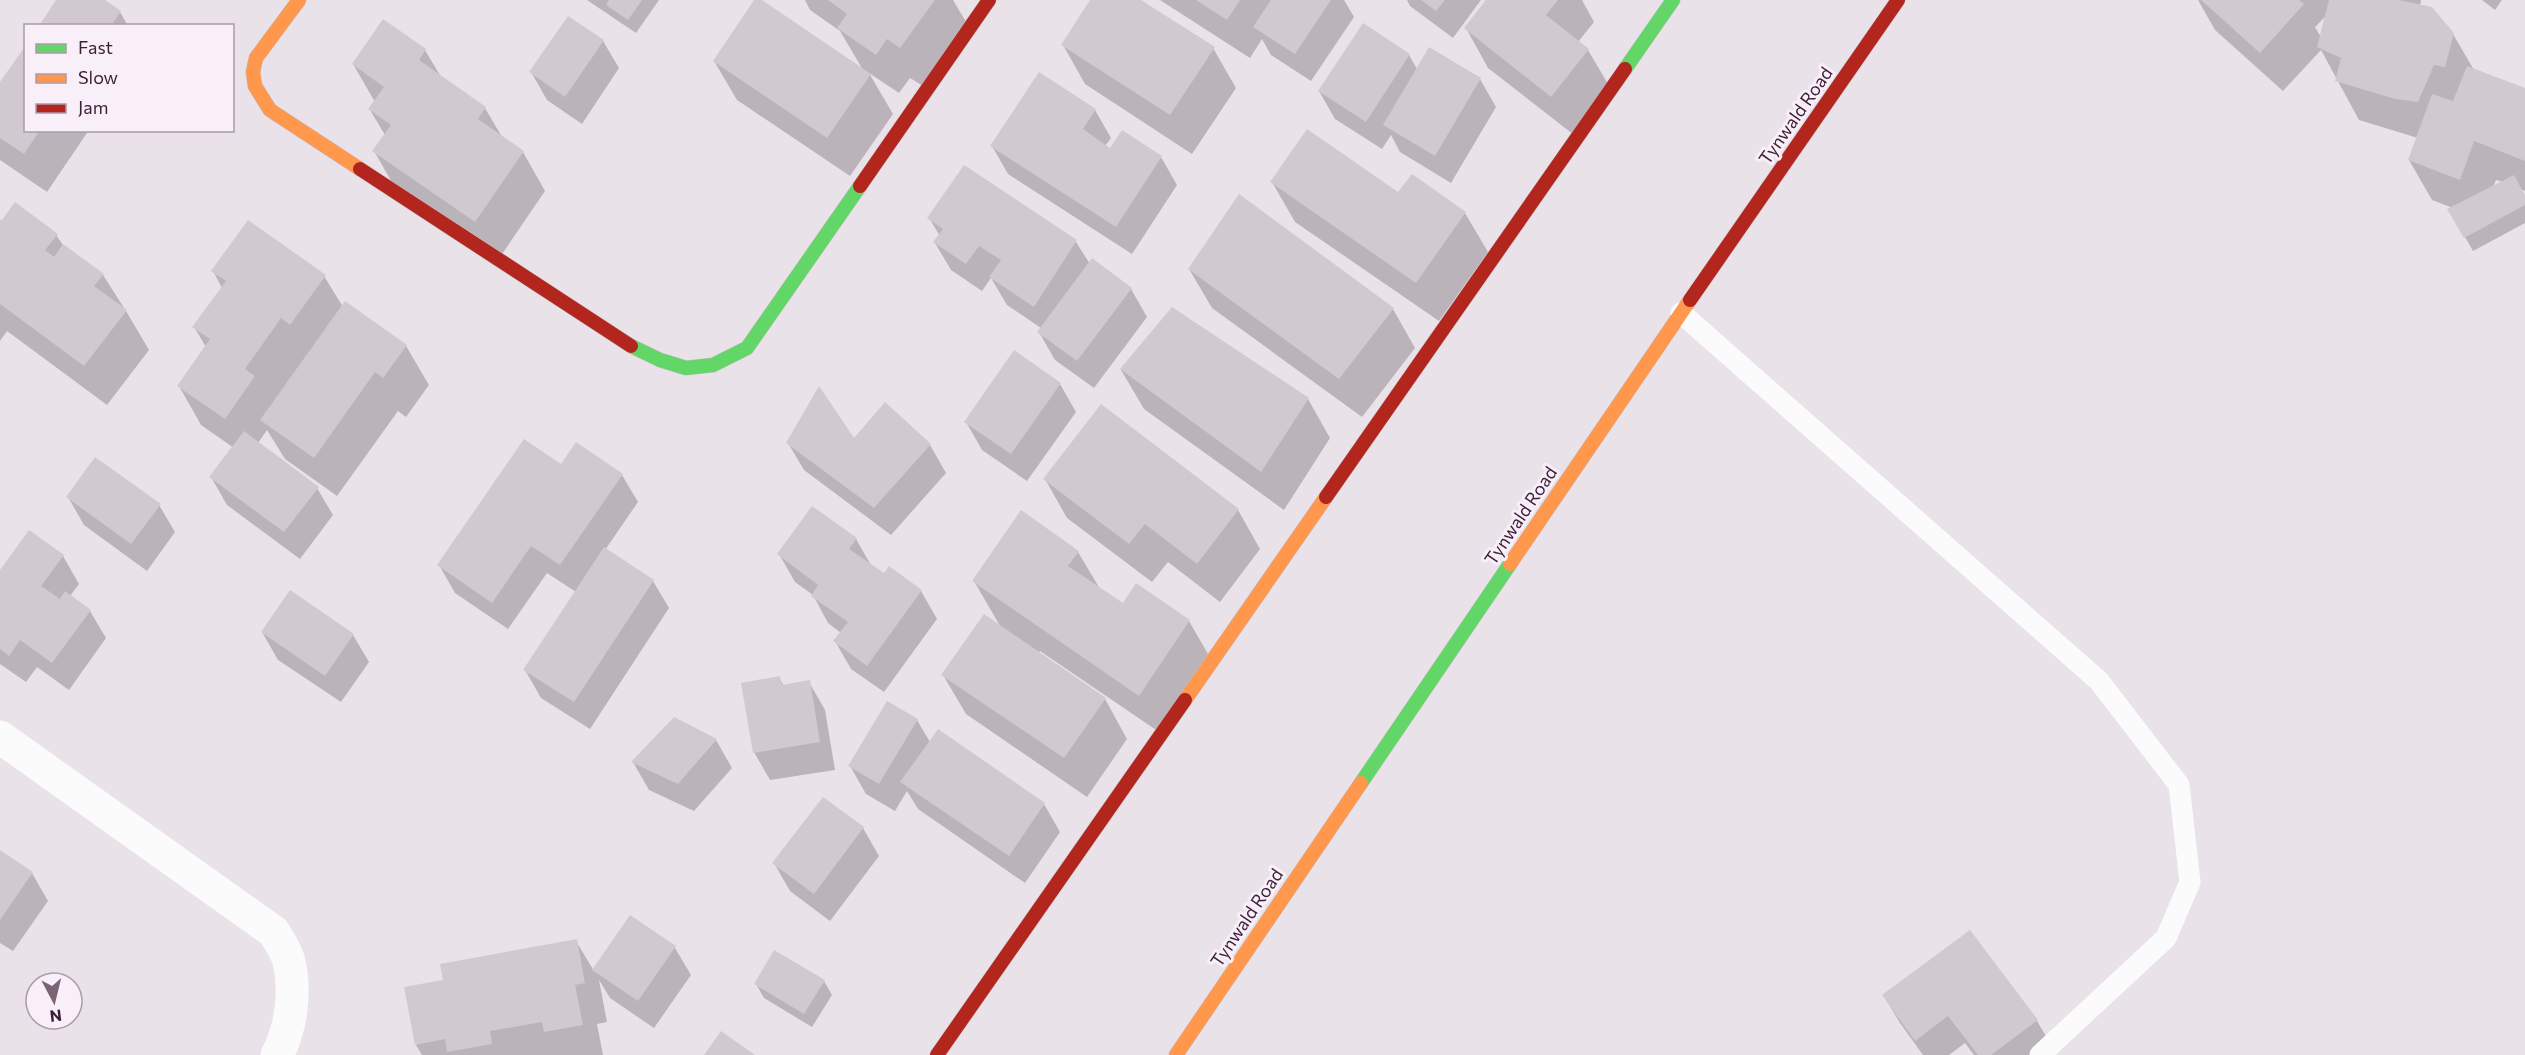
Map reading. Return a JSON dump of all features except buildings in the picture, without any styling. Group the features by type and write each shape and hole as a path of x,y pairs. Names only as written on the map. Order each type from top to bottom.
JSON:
{"street":[{"path":"299,0 255,60 255,88 261,101 270,110 626,344 670,364 697,369 721,364 747,348 989,0"},
{"path":"937,1055 1673,0"},
{"name":"Tynwald Road","path":"1176,1055 1681,313 1898,0"},
{"path":"0,737 274,932 289,961 292,1002 284,1042 277,1055"}],"lane":[{"path":"1681,313 2099,681 2179,785 2190,882 2166,938 2040,1055"}],"traffic: fast":[{"path":"1625,69 1673,0"},
{"path":"631,346 660,360 686,368 713,365 747,348 860,186"},
{"path":"1361,783 1510,564"}],"traffic: slow":[{"path":"299,0 256,58 253,72 255,86 270,110 360,169"},
{"path":"1510,564 1690,300"},
{"path":"1185,700 1326,497"},
{"path":"1176,1055 1361,783"}],"traffic: jam":[{"path":"860,186 989,0"},
{"path":"1690,300 1898,0"},
{"path":"1326,497 1625,69"},
{"path":"360,169 631,346"},
{"path":"937,1055 1185,700"}]}
